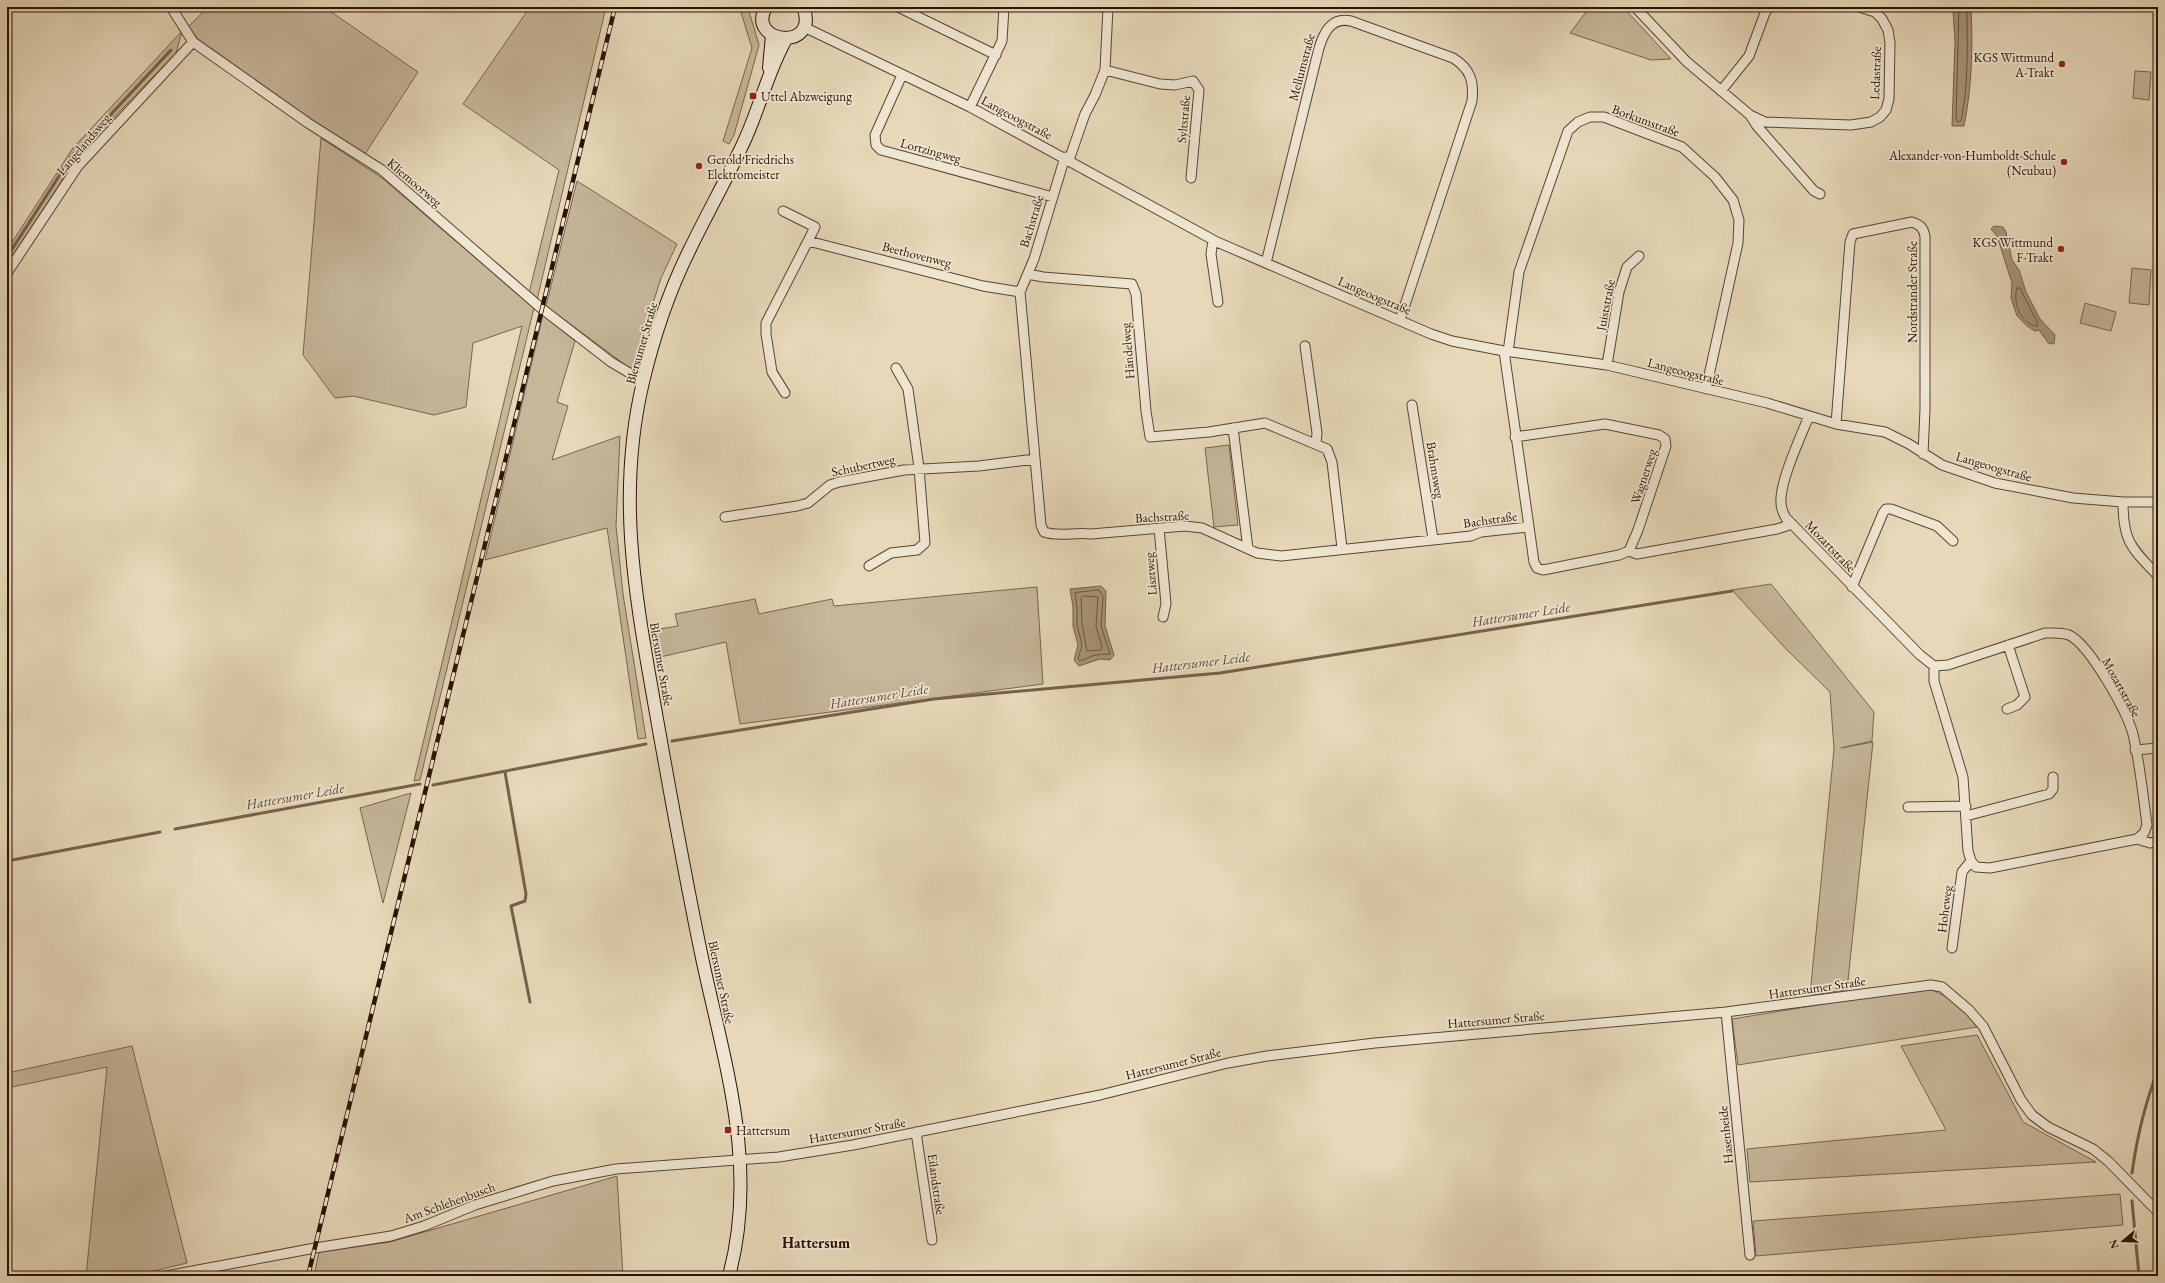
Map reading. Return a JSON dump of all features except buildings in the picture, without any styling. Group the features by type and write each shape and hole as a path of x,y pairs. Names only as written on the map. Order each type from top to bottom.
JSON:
{"main road":[{"path":"764,8 764,24 772,35 778,38 786,39 793,37 804,27 806,14 803,7"},
{"name":"Blersumer Straße","path":"769,75 772,35"},
{"name":"Blersumer Straße","path":"729,1276 739,1224 742,1181 735,1110 693,911 636,598 629,517 630,480 633,437 643,381 669,297 688,251 752,125 769,75 786,39"}],"street":[{"name":"Kliemoorweg","path":"171,7 193,42 308,123 382,170 541,308 611,362 643,381"},
{"path":"898,7 996,55"},
{"path":"970,107 1002,41 1004,7"},
{"name":"Bachstraße","path":"1108,7 1105,70 1067,158 1028,274 1020,292 1041,525 1044,532 1050,534 1091,534 1185,526 1202,528 1261,554 1281,556 1342,548 1378,547 1528,527 1515,437 1506,351"},
{"name":"Ledastraße","path":"1635,7 1645,12 1687,62 1750,115 1765,122 1852,125 1871,122 1880,117 1886,110 1889,99 1890,43 1888,30 1882,19 1875,12 1859,7"},
{"path":"1721,91 1749,56 1765,13 1769,7"},
{"name":"Mellumstraße","path":"1266,263 1319,48 1324,32 1329,26 1340,20 1351,21 1453,58 1462,63 1468,72 1473,86 1472,102 1400,320"},
{"name":"Langeoogstraße","path":"804,27 970,107 1067,158 1213,240 1452,341 1506,351 1608,366 1767,403 1836,424 1885,432 1909,444 1922,454 1942,465 1996,483 2073,498 2123,502 2158,502"},
{"name":"Langelandsweg","path":"7,274 78,166 193,42"},
{"name":"Syltstraße","path":"1105,70 1160,84 1175,85 1193,81 1199,90 1191,178"},
{"name":"Lortzingweg","path":"902,75 875,135 876,145 881,150 1053,197"},
{"name":"Ledastraße","path":"1750,115 1757,126 1814,191 1820,194"},
{"name":"Borkumstraße","path":"1506,351 1519,272 1568,131 1582,120 1590,117 1604,117 1682,147 1715,177 1733,200 1739,220 1738,243 1706,389"},
{"path":"782,211 815,227 766,323 766,334 772,372 785,394"},
{"name":"Nordstrander Straße","path":"1836,424 1850,242 1852,234 1912,222 1924,229 1925,236 1925,409 1922,454"},
{"path":"1213,240 1211,254 1218,302"},
{"name":"Beethovenweg","path":"808,241 983,286 1020,292"},
{"name":"Juiststraße","path":"1608,366 1619,292 1627,267 1639,256"},
{"name":"Händelweg","path":"1028,274 1043,277 1132,284 1136,294 1147,425 1150,437 1265,423 1316,443 1327,449 1330,454 1342,548"},
{"path":"1305,346 1317,433 1316,443"},
{"path":"869,566 890,553 917,550 925,543 919,468 908,389 896,368"},
{"name":"Brahmsweg","path":"1412,405 1433,539"},
{"name":"Mozartstraße","path":"1809,416 1795,449 1782,493 1782,511 1792,524 1852,587 1927,662 1934,666 1948,665 2045,633 2059,633 2070,636 2078,642 2105,677 2132,733 2147,824 2144,833 2137,839"},
{"name":"Wagnerweg","path":"1515,437 1605,424 1659,435 1665,439 1666,446 1664,454 1638,530 1629,551"},
{"path":"1233,428 1248,549"},
{"name":"Schubertweg","path":"724,518 797,506 808,503 834,484 904,470 979,466 1035,459"},
{"path":"2123,502 2123,525 2127,537 2134,550 2158,576"},
{"path":"1852,587 1886,509 1891,509 1936,526 1953,541"},
{"path":"1528,527 1534,562 1537,568 1543,570 1619,555 1629,551 1637,554 1777,529 1792,524"},
{"name":"Lisztweg","path":"1159,528 1166,604 1163,617"},
{"path":"2007,710 2017,705 2025,697 2008,645"},
{"path":"1934,666 1934,681 1963,777 1971,861 1976,868 1990,868 2137,839 2150,843 2158,841"},
{"path":"2136,750 2158,748"},
{"path":"1966,816 2049,794 2053,790 2053,777"},
{"path":"1908,807 1966,806"},
{"name":"Hoheweg","path":"1952,948 1962,872 1971,861"},
{"name":"Hattersumer Straße","path":"741,1159 779,1157 853,1145 1100,1095 1228,1063 1268,1056 1375,1043 1793,1005 1932,985 1942,987 1969,1010 1983,1026 2021,1100 2032,1115 2048,1127 2093,1149 2108,1161 2158,1212"},
{"name":"Hasenheide","path":"1726,1012 1750,1255"},
{"name":"Eilandstraße","path":"916,1132 932,1240"},
{"name":"Am Schlehenbusch","path":"166,1276 315,1248 391,1236 424,1226 475,1205 553,1181 616,1169 741,1159"}],"shaded area":[{"path":"208,7 324,7 418,72 365,154 311,119 198,39 188,27"},
{"path":"530,7 606,7 537,300 529,293 559,170 463,104"},
{"path":"737,7 748,8 759,45 734,135 729,144 723,141 752,48 740,9"},
{"path":"1590,7 1623,7 1671,59 1651,60 1570,33"},
{"path":"182,31 176,53 95,137 76,159 7,264 7,250 73,148"},
{"path":"2135,71 2151,72 2149,100 2133,98"},
{"path":"321,138 382,178 534,308 420,780 414,781 522,326 473,343 466,407 434,415 353,396 335,398 303,355"},
{"path":"577,181 677,244 661,278 632,370 546,306"},
{"path":"2132,268 2151,270 2149,305 2129,303"},
{"path":"2085,303 2116,312 2111,331 2080,323"},
{"path":"543,315 575,341 557,402 568,406 552,460 620,436 616,526 623,594 646,738 638,739 607,528 485,560"},
{"path":"1229,445 1238,525 1214,527 1205,448"},
{"path":"1771,584 1874,712 1872,741 1841,748 1873,742 1847,990 1810,995 1834,749 1830,692 1786,649 1732,590"},
{"path":"1037,587 1043,684 740,724 726,642 656,658 648,631 678,626 675,614 755,599 759,614 832,599 834,606"},
{"path":"411,793 383,903 360,808"},
{"path":"1929,989 1937,992 1956,1004 1977,1027 1738,1065 1732,1019 1910,990"},
{"path":"1977,1035 2023,1122 2096,1162 1750,1182 1747,1149 1946,1130 1901,1046"},
{"path":"132,1046 187,1263 133,1276 86,1276 107,1067 7,1088 7,1073"},
{"path":"617,1176 623,1276 314,1276 319,1252 390,1242"},
{"path":"2120,1194 2123,1225 1756,1256 1753,1221"}],"water":[{"path":"1956,7 1971,7 1971,67 1969,97 1964,126 1952,126 1955,41 1953,11"},
{"path":"1994,226 2003,227 2006,232 2012,260 2019,270 2026,292 2040,319 2055,335 2054,344 2048,343 2039,330 2035,331 2027,326 2017,316 2011,298 2012,283 1997,236 1991,229"},
{"path":"1101,586 1106,591 1105,626 1114,655 1110,660 1100,659 1079,666 1074,660 1078,645 1073,626 1073,607 1070,589"}],"waterway":[{"path":"7,257 72,156 171,50"},
{"name":"Hattersumer Leide","path":"672,741 934,699 1220,673 1732,591"},
{"name":"Hattersumer Leide","path":"433,785 646,744"},
{"path":"505,772 526,894 525,901 511,906 530,1002"},
{"name":"Hattersumer Leide","path":"175,829 420,784"},
{"name":"Hattersumer Leide","path":"7,861 160,832"},
{"path":"2132,1173 2142,1120 2158,1070"},
{"path":"2132,1201 2139,1276"}],"railway":[{"path":"308,1276 615,7"}],"place":[{"name":"KGS Wittmund A-Trakt","path":"2062,64"},
{"name":"Uttel Abzweigung","path":"753,96"},
{"name":"Alexander-von-Humboldt-Schule (Neubau)","path":"2064,162"},
{"name":"Gerold Friedrichs Elektromeister","path":"699,166"},
{"name":"KGS Wittmund F-Trakt","path":"2061,249"},
{"name":"Hattersum","path":"728,1130"}],"district":[{"name":"Hattersum","path":"816,1243"}]}
